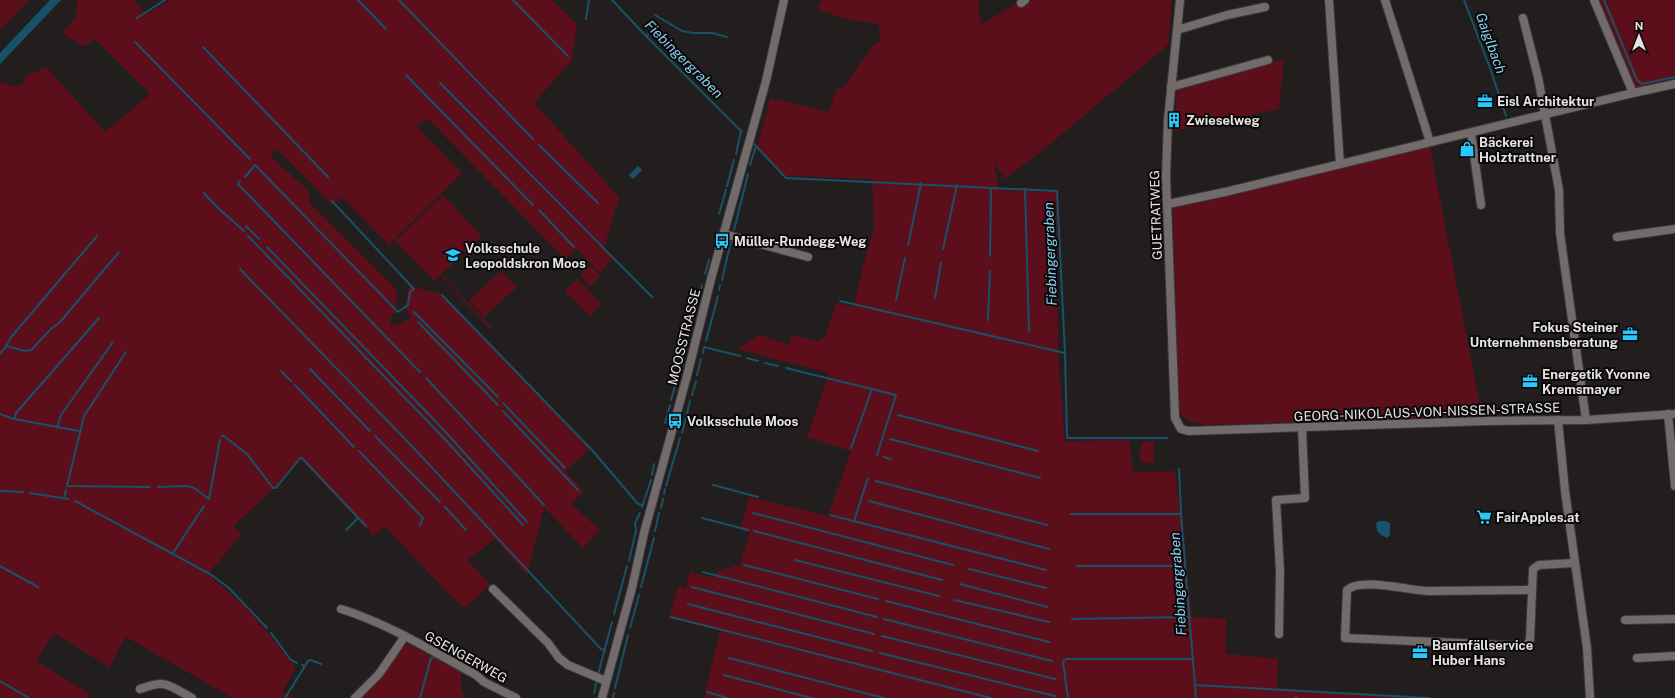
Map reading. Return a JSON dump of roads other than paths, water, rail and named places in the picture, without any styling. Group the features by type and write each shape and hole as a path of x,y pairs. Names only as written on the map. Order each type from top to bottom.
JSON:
{"street":[{"name":"MOOSSTRASSE","path":"602,698 632,588 650,510 766,81 784,0"},
{"name":"GUETRATWEG","path":"1180,0 1171,87 1166,176 1175,418 1181,429"},
{"path":"1329,0 1340,164"},
{"path":"1385,0 1430,142"},
{"path":"1594,0 1633,93"},
{"path":"1177,30 1265,6"},
{"path":"1523,18 1546,114 1559,190 1560,233 1586,420"},
{"path":"1171,87 1268,60"},
{"path":"1168,204 1225,192 1675,84"},
{"path":"1471,133 1482,205"},
{"path":"1617,237 1675,229"},
{"path":"724,234 808,256"},
{"path":"1672,414 1675,486"},
{"name":"GEORG-NIKOLAUS-VON-NISSEN-STRASSE","path":"1181,429 1189,431 1586,420 1672,414"},
{"path":"1558,420 1574,563 1587,648 1590,698"},
{"path":"1279,634 1280,571 1276,500 1305,498 1302,428"},
{"path":"1531,590 1415,591 1384,585 1353,586 1347,590 1345,638 1526,646 1530,640 1532,573 1535,566 1574,563"},
{"path":"493,589 548,643 559,658 568,665 606,681"},
{"name":"GSENGERWEG","path":"341,609 362,616 404,636 476,675 484,682 516,698"},
{"path":"1625,620 1675,619"},
{"name":"GSENGERWEG","path":"355,698 379,674 404,636"},
{"path":"1637,658 1675,656"},
{"path":"140,689 155,684 166,684 192,698"}],"water":[{"path":"50,0 61,0 0,64 0,53"},
{"path":"638,166 642,170 633,179 629,175"},
{"path":"1379,521 1386,521 1390,523 1390,535 1387,538 1377,531 1376,523"}],"waterway":[{"path":"137,18 165,0"},
{"path":"358,0 386,29"},
{"path":"399,0 533,139"},
{"path":"513,0 568,56"},
{"path":"586,19 589,0"},
{"name":"Fiebingergraben","path":"612,0 742,132"},
{"name":"Gaiglbach","path":"1464,0 1490,68 1506,116"},
{"path":"1604,0 1637,80 1642,84 1675,77"},
{"path":"655,15 682,31 693,33 712,33 727,37"},
{"path":"647,37 654,21"},
{"path":"135,42 250,159"},
{"path":"203,47 328,177"},
{"path":"406,75 533,205"},
{"path":"440,83 652,297"},
{"path":"736,154 741,131"},
{"name":"Fiebingergraben","path":"753,143 786,178 1057,191 1065,353 1067,438 1167,438"},
{"path":"539,145 598,203"},
{"path":"750,165 756,146"},
{"path":"727,186 734,160"},
{"path":"245,177 255,165 398,312 408,305 410,292 414,289 332,201"},
{"path":"734,230 748,174"},
{"path":"240,181 238,184 420,372"},
{"path":"908,245 921,183"},
{"path":"943,249 957,185"},
{"path":"990,256 991,188"},
{"path":"1025,189 1029,331"},
{"path":"719,214 726,190"},
{"path":"204,193 244,231"},
{"path":"539,210 574,247"},
{"path":"246,226 259,239"},
{"path":"6,346 12,336 97,236"},
{"path":"248,236 442,436 523,525"},
{"path":"722,280 731,241"},
{"path":"267,247 441,427 527,522"},
{"path":"0,354 6,346 25,351 31,350 52,328 60,322 119,252"},
{"path":"896,300 905,258"},
{"path":"705,274 709,260"},
{"path":"935,298 941,263"},
{"path":"240,269 409,443 601,649 605,650"},
{"path":"988,320 990,271"},
{"path":"695,311 702,285"},
{"path":"719,290 720,285"},
{"path":"442,295 592,450 638,504 643,505"},
{"path":"706,341 718,296"},
{"path":"840,301 1065,353"},
{"path":"414,312 498,397"},
{"path":"691,326 693,317"},
{"path":"14,419 16,413 99,318"},
{"path":"418,322 498,405"},
{"path":"679,370 689,332"},
{"path":"57,428 61,415 113,342"},
{"path":"703,353 704,347 740,356"},
{"path":"126,352 84,416 67,486 150,487"},
{"path":"747,358 758,361"},
{"path":"697,375 701,359"},
{"path":"765,363 778,366"},
{"path":"786,368 896,395 877,455"},
{"path":"310,369 370,431"},
{"path":"281,371 291,381"},
{"path":"426,378 544,505"},
{"path":"671,400 677,379"},
{"path":"692,395 696,381"},
{"path":"295,385 354,447"},
{"path":"851,448 872,389"},
{"path":"682,433 690,401"},
{"path":"503,403 565,468"},
{"path":"665,423 670,405"},
{"path":"503,411 578,490"},
{"path":"0,414 14,419 79,431"},
{"path":"898,415 1038,451"},
{"path":"222,436 247,454 273,488 276,488 300,458 302,458 366,526"},
{"path":"375,436 440,502"},
{"path":"666,486 680,438"},
{"path":"890,439 1040,478"},
{"path":"158,487 187,486 194,488 209,499 220,440"},
{"path":"359,451 423,518 420,525"},
{"path":"884,457 891,459"},
{"path":"652,475 654,464"},
{"name":"Fiebingergraben","path":"1179,469 1181,514 1196,698"},
{"path":"854,521 868,478"},
{"path":"642,507 651,480"},
{"path":"876,481 1047,525"},
{"path":"713,485 758,497"},
{"path":"664,494 665,489"},
{"path":"64,498 66,490"},
{"path":"0,491 23,492"},
{"path":"30,493 68,499"},
{"path":"661,508 663,499"},
{"path":"75,501 210,574 229,588 267,628"},
{"path":"869,501 1049,549"},
{"path":"173,553 204,506"},
{"path":"445,507 466,530"},
{"path":"629,561 636,531 635,523 640,513"},
{"path":"655,531 659,513"},
{"path":"753,513 953,565"},
{"path":"1071,514 1181,514"},
{"path":"830,515 1046,570"},
{"path":"346,530 358,518"},
{"path":"702,518 748,530"},
{"path":"754,531 942,580"},
{"path":"641,587 654,538"},
{"path":"795,560 939,596"},
{"path":"744,565 878,599"},
{"path":"0,566 38,587"},
{"path":"614,614 627,566"},
{"path":"1077,566 1185,566"},
{"path":"969,569 1046,588"},
{"path":"703,572 877,617"},
{"path":"960,584 1047,607"},
{"path":"692,587 874,634"},
{"path":"630,628 639,595"},
{"path":"954,600 1049,622"},
{"path":"886,601 1049,642"},
{"path":"688,604 872,651"},
{"path":"671,617 991,698"},
{"path":"1072,619 1190,617"},
{"path":"884,619 1052,661"},
{"path":"598,675 612,622"},
{"path":"271,633 291,660 297,663"},
{"path":"615,688 628,635"},
{"path":"882,636 1055,679"},
{"path":"880,653 1055,696"},
{"path":"420,698 431,658 435,657 450,665"},
{"path":"729,658 884,698"},
{"path":"1068,698 1063,662 1066,659 1193,659"},
{"path":"305,666 308,661 311,660 321,664"},
{"path":"285,698 305,666 302,665"},
{"path":"724,675 811,698"},
{"path":"594,693 597,680"},
{"path":"0,681 29,698"},
{"path":"1195,685 1429,698"},
{"path":"707,692 727,698"},
{"path":"613,698 614,693"}],"place":[{"name":"Eisl Architektur","path":"1485,101"},
{"name":"Zwieselweg","path":"1174,120"},
{"name":"Bäckerei Holztrattner","path":"1467,149"},
{"name":"Müller-Rundegg-Weg","path":"722,241"},
{"name":"Volksschule Leopoldskron Moos","path":"453,255"},
{"name":"Fokus Steiner Unternehmensberatung","path":"1630,334"},
{"name":"Energetik Yvonne Kremsmayer","path":"1530,381"},
{"name":"Volksschule Moos","path":"675,421"},
{"name":"FairApples.at","path":"1484,517"},
{"name":"Baumfällservice Huber Hans","path":"1420,652"}]}
